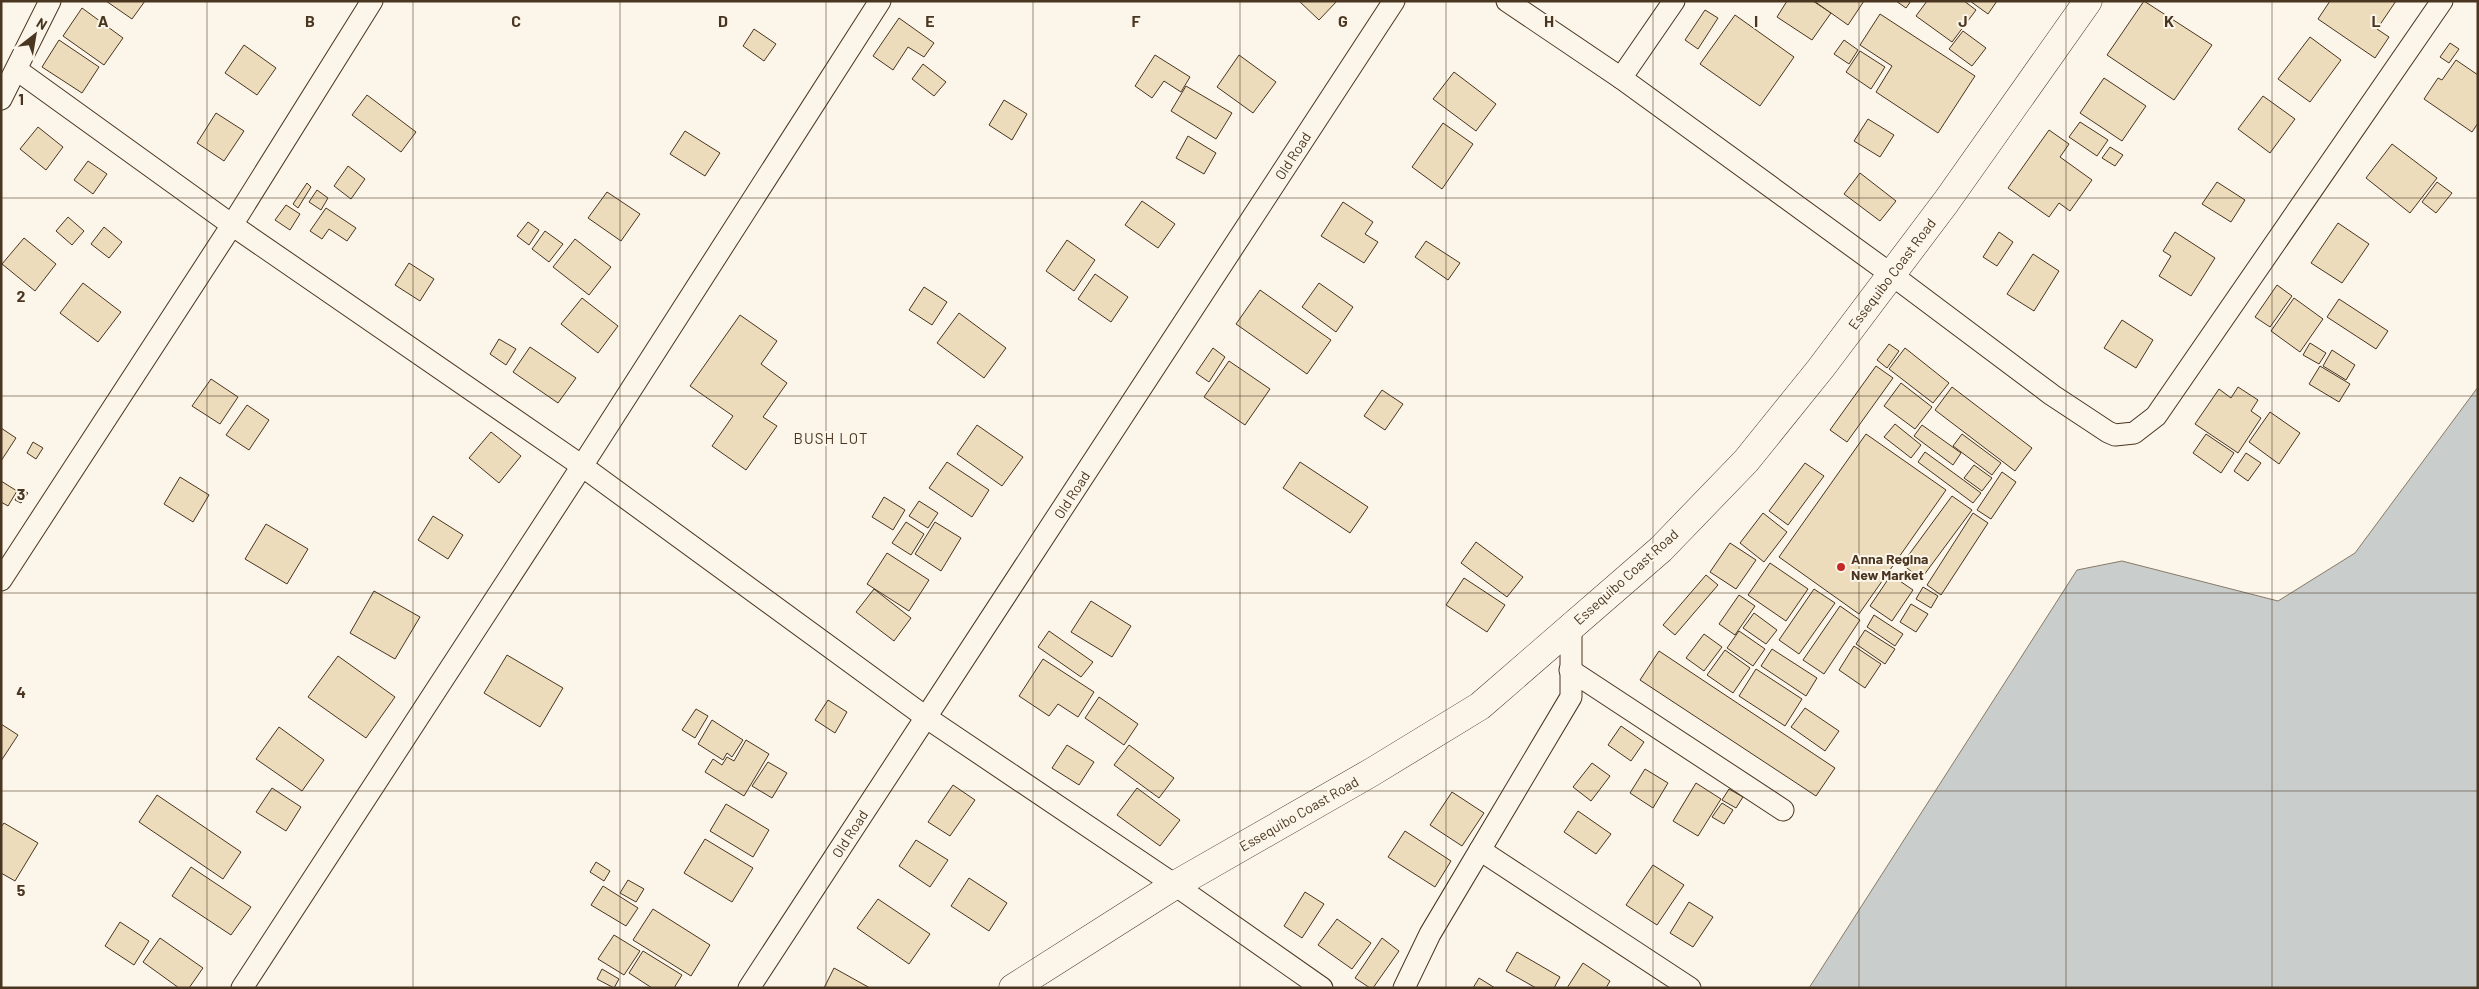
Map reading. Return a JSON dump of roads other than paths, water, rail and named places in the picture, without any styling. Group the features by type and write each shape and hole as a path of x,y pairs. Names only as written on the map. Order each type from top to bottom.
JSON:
{"main road":[{"name":"Essequibo Coast Road","path":"1013,988 1175,885 1372,772 1480,706 1661,549 1746,460 1892,275 2088,1"}],"street":[{"path":"1,99 50,1"},
{"path":"1,580 232,226 372,1"},
{"path":"242,988 582,466 880,1"},
{"name":"Old Road","path":"749,988 1394,1"},
{"path":"1507,1 1621,78 1892,275 2052,396 2114,435 2134,433 2156,416 2442,1"},
{"path":"1621,78 1674,1"},
{"path":"17,70 232,226 582,466 927,718 1175,885 1322,988"},
{"path":"1404,988 1430,934 1570,697 1570,628"},
{"path":"1570,670 1783,810"},
{"path":"1480,850 1690,988"}],"place":[{"name":"Anna Regina New Market","path":"1841,567"}],"district":[{"name":"BUSH LOT","path":"831,439"}]}
